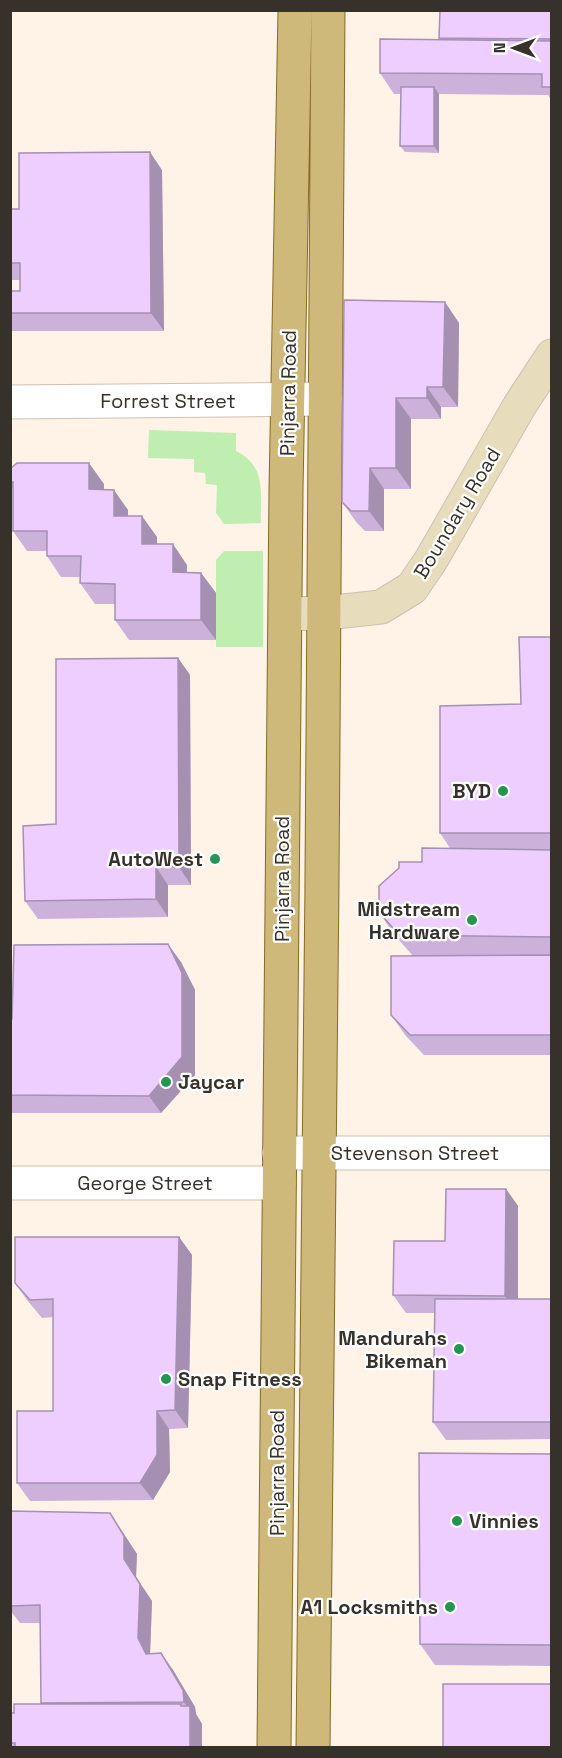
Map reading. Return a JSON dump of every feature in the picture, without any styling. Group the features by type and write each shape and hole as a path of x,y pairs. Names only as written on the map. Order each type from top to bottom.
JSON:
{"main road":[{"name":"Pinjarra Road","path":"274,1748 287,400 296,10"},
{"name":"Pinjarra Road","path":"313,1748 325,613 328,10"}],"street":[{"name":"Boundary Road","path":"286,614 325,613 381,607 412,588 520,405 552,356"},
{"name":"Forrest Street","path":"10,402 325,399"},
{"name":"Stevenson Street","path":"279,1168 319,1152 552,1153"},
{"name":"George Street","path":"10,1183 279,1168"}],"green space":[{"path":"149,430 236,433 236,451 253,464 260,481 261,523 224,524 216,513 217,485 206,484 205,473 194,472 194,459 148,458"},
{"path":"224,551 263,551 263,647 216,647 216,560"}],"building":[{"path":"440,10 552,10 552,39 439,38"},
{"path":"380,39 552,41 552,87 542,87 542,74 380,73"},
{"path":"401,87 434,87 434,146 400,146"},
{"path":"150,152 151,313 10,313 10,291 20,291 20,263 10,263 10,209 19,209 19,153"},
{"path":"344,300 445,302 443,387 427,387 427,398 396,398 396,468 370,468 369,511 351,511 342,502"},
{"path":"17,463 89,463 89,489 114,490 114,516 142,516 142,544 173,544 173,572 201,573 201,620 115,620 115,584 80,583 81,556 47,556 47,531 13,531 13,482 10,482 10,469"},
{"name":"BYD","path":"519,637 552,637 552,833 440,833 440,706 521,704"},
{"path":"178,658 179,867 156,867 156,899 25,901 23,826 56,824 56,659"},
{"name":"Midstream Hardware","path":"422,848 552,850 552,937 399,935 379,912 379,886 399,868 399,862 422,862"},
{"path":"168,944 182,973 182,1057 149,1096 10,1095 10,1020 12,1019 14,945"},
{"path":"552,955 552,1035 410,1035 391,1015 391,956"},
{"path":"446,1189 506,1189 505,1296 393,1295 394,1241 445,1241"},
{"path":"15,1237 179,1237 175,1410 157,1411 157,1455 140,1483 17,1483 17,1411 53,1411 53,1299 30,1300 15,1283"},
{"path":"435,1299 552,1299 552,1422 433,1422"},
{"path":"419,1453 552,1454 552,1645 420,1644"},
{"path":"10,1511 110,1513 124,1536 124,1559 140,1584 138,1638 146,1654 161,1653 183,1690 184,1702 41,1703 40,1605 10,1606"},
{"path":"443,1684 552,1684 552,1748 443,1748"},
{"path":"14,1704 181,1704 181,1706 190,1706 190,1748 15,1748 15,1743 10,1743 10,1713 14,1713"}],"place":[{"name":"BYD","path":"503,791"},
{"name":"AutoWest","path":"215,859"},
{"name":"Midstream Hardware","path":"472,920"},
{"name":"Jaycar","path":"166,1082"},
{"name":"Mandurahs Bikeman","path":"459,1349"},
{"name":"Snap Fitness","path":"166,1379"},
{"name":"Vinnies","path":"457,1521"},
{"name":"A1 Locksmiths","path":"450,1607"}]}
